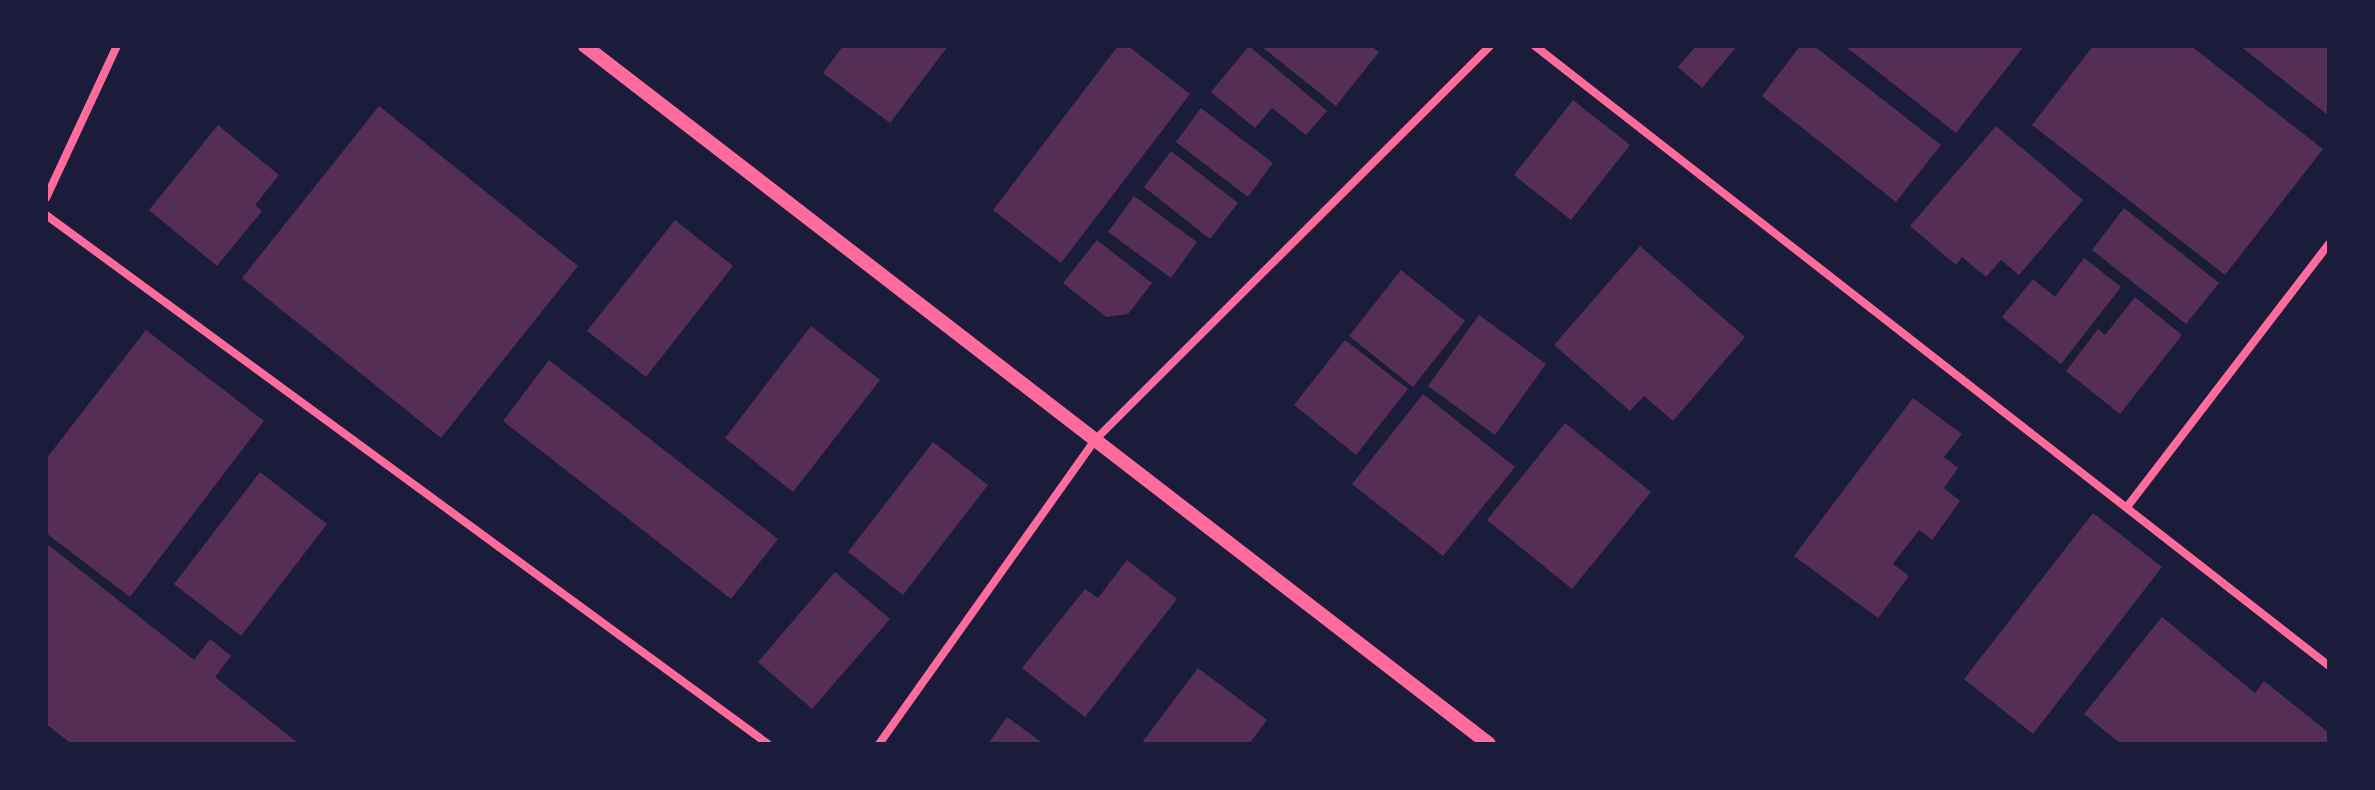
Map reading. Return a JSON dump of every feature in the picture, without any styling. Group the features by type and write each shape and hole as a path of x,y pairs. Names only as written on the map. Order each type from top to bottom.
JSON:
{"street":[{"path":"46,198 117,46"},
{"path":"585,46 1489,744"},
{"path":"879,744 1096,439 1490,46"},
{"path":"1535,46 2329,666"},
{"path":"46,215 768,744"},
{"path":"2127,507 2329,244"}],"building":[{"path":"843,46 948,46 890,123 823,73"},
{"path":"1118,46 1128,46 1190,94 1061,263 993,210"},
{"path":"1249,46 1327,111 1306,135 1272,108 1255,128 1211,92"},
{"path":"1261,46 1371,46 1379,52 1336,106"},
{"path":"1696,46 1737,46 1702,88 1678,67"},
{"path":"1800,46 1814,46 1941,145 1896,202 1762,96"},
{"path":"1845,46 2024,46 1956,133"},
{"path":"2093,46 2191,46 2323,149 2225,275 2032,125"},
{"path":"2240,46 2329,46 2329,116"},
{"path":"1573,100 1630,145 1571,220 1514,175"},
{"path":"379,106 578,266 441,438 242,278"},
{"path":"1201,108 1273,163 1248,197 1176,142"},
{"path":"218,125 279,175 255,205 262,211 217,266 149,210"},
{"path":"1996,126 2083,200 2019,275 2001,260 1986,277 1962,257 1956,265 1910,226"},
{"path":"1171,151 1238,203 1210,239 1144,187"},
{"path":"1134,196 1197,242 1171,278 1108,232"},
{"path":"2124,208 2219,283 2186,324 2092,250"},
{"path":"675,220 733,266 646,377 587,331"},
{"path":"1097,240 1152,283 1128,314 1106,317 1063,283"},
{"path":"1640,246 1745,337 1673,421 1644,396 1630,411 1554,345"},
{"path":"2084,258 2121,287 2061,364 2002,317 2033,279 2055,297"},
{"path":"1401,270 1465,321 1413,387 1349,336"},
{"path":"2135,297 2182,335 2120,414 2066,371 2098,329 2105,335"},
{"path":"1479,315 1546,364 1495,435 1428,386"},
{"path":"811,326 880,380 793,492 725,438"},
{"path":"146,330 264,421 130,597 46,533 46,459"},
{"path":"1345,340 1408,389 1356,455 1294,405"},
{"path":"549,360 778,539 731,599 503,421"},
{"path":"1423,394 1515,467 1443,556 1352,484"},
{"path":"1913,398 1962,434 1944,457 1958,468 1944,488 1960,501 1932,540 1919,530 1893,564 1909,576 1878,618 1794,556"},
{"path":"1565,423 1651,492 1572,589 1487,520"},
{"path":"933,442 988,485 903,595 848,552"},
{"path":"260,472 327,524 241,636 174,584"},
{"path":"2093,513 2162,567 2033,734 1964,679"},
{"path":"46,543 194,660 210,639 231,656 215,677 299,744 72,744 46,724"},
{"path":"1127,560 1177,599 1085,717 1022,668 1085,589 1098,598"},
{"path":"835,572 890,619 812,709 758,662"},
{"path":"2162,617 2255,693 2264,681 2329,733 2329,744 2121,744 2084,714"},
{"path":"1198,668 1267,720 1249,744 1141,744"},
{"path":"1007,717 1044,744 988,744"}]}
